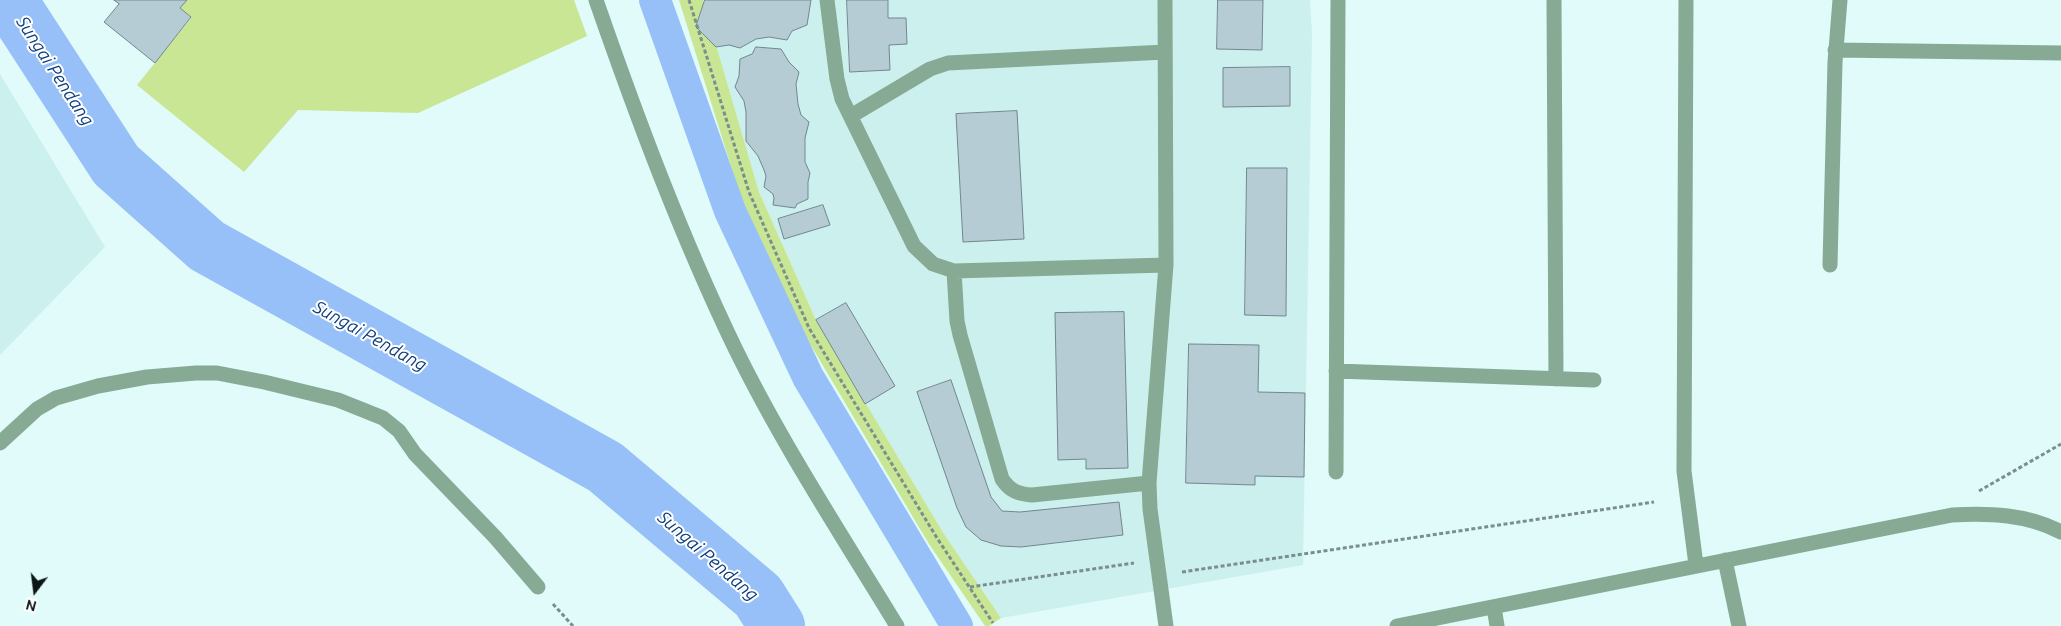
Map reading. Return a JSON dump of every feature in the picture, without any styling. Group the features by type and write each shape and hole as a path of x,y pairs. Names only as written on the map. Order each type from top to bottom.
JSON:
{"street":[{"path":"596,0 620,69 670,197 735,347 782,437 897,626"},
{"path":"827,0 837,79 842,99 914,246 933,264 954,271 1166,265"},
{"path":"1165,0 1166,265 1149,483 1166,626"},
{"path":"1336,472 1338,0"},
{"path":"1554,0 1556,379"},
{"path":"1686,0 1684,471 1696,565"},
{"path":"1830,265 1835,50 1840,0"},
{"path":"1835,50 2061,53"},
{"path":"851,116 930,69 948,63 1165,52"},
{"path":"954,271 957,321 960,336 1002,479 1007,487 1015,492 1032,495 1149,483"},
{"path":"1336,371 1594,380"},
{"path":"0,443 37,409 56,398 106,384 147,377 196,373 217,374 264,382 338,400 383,418 399,431 415,454 495,537 538,587"},
{"path":"1396,626 1952,515 1988,513 2020,518 2050,526 2061,532"},
{"path":"1725,560 1739,626"},
{"path":"1494,607 1497,626"}],"path":[{"path":"689,0 749,192 809,328 937,538 994,623"},
{"path":"1952,515 1984,487 2061,444"},
{"path":"1159,575 1654,502"},
{"path":"970,587 1157,559"},
{"path":"538,587 573,626"}],"shaded area":[{"path":"703,0 1310,0 1312,35 1303,565 1001,618 944,534 816,320 759,192"},
{"path":"0,74 105,247 0,355"}],"green space":[{"path":"187,0 574,0 587,36 418,113 298,110 244,172 137,85 191,18 180,8"},
{"path":"679,0 703,0 759,192 816,320 944,534 1001,618 989,626 985,626 929,544 800,327 740,195"}],"building":[{"path":"114,0 187,0 180,8 191,17 155,63 104,22 119,4"},
{"path":"705,0 811,0 807,25 792,31 787,40 769,37 756,39 740,48 729,45 716,47 696,27"},
{"path":"847,0 888,0 888,18 906,18 907,44 889,45 890,70 850,72"},
{"path":"1218,0 1263,0 1262,50 1217,49"},
{"path":"756,47 781,49 789,62 799,72 796,84 798,104 801,115 809,122 805,138 805,162 810,173 808,199 797,204 795,208 773,205 773,194 764,187 766,176 764,170 758,156 746,141 744,101 735,87 739,76 740,59 752,54"},
{"path":"1290,67 1290,106 1223,107 1223,68"},
{"path":"1017,111 1024,239 963,242 956,114"},
{"path":"1247,168 1287,168 1286,316 1245,315"},
{"path":"823,205 830,225 784,239 778,219"},
{"path":"846,303 895,386 865,404 816,320"},
{"path":"1124,312 1128,468 1086,469 1086,459 1058,460 1055,313"},
{"path":"1189,344 1259,345 1258,392 1305,393 1304,477 1255,476 1255,485 1186,483"},
{"path":"951,380 991,497 1002,511 1020,512 1119,502 1123,535 1021,547 1001,546 981,540 966,527 957,508 917,392"}],"waterway":[{"name":"Sungai Pendang","path":"9,0 116,165 207,246 605,467 758,596 777,626"},
{"path":"655,0 730,211 808,377 957,626"}]}
